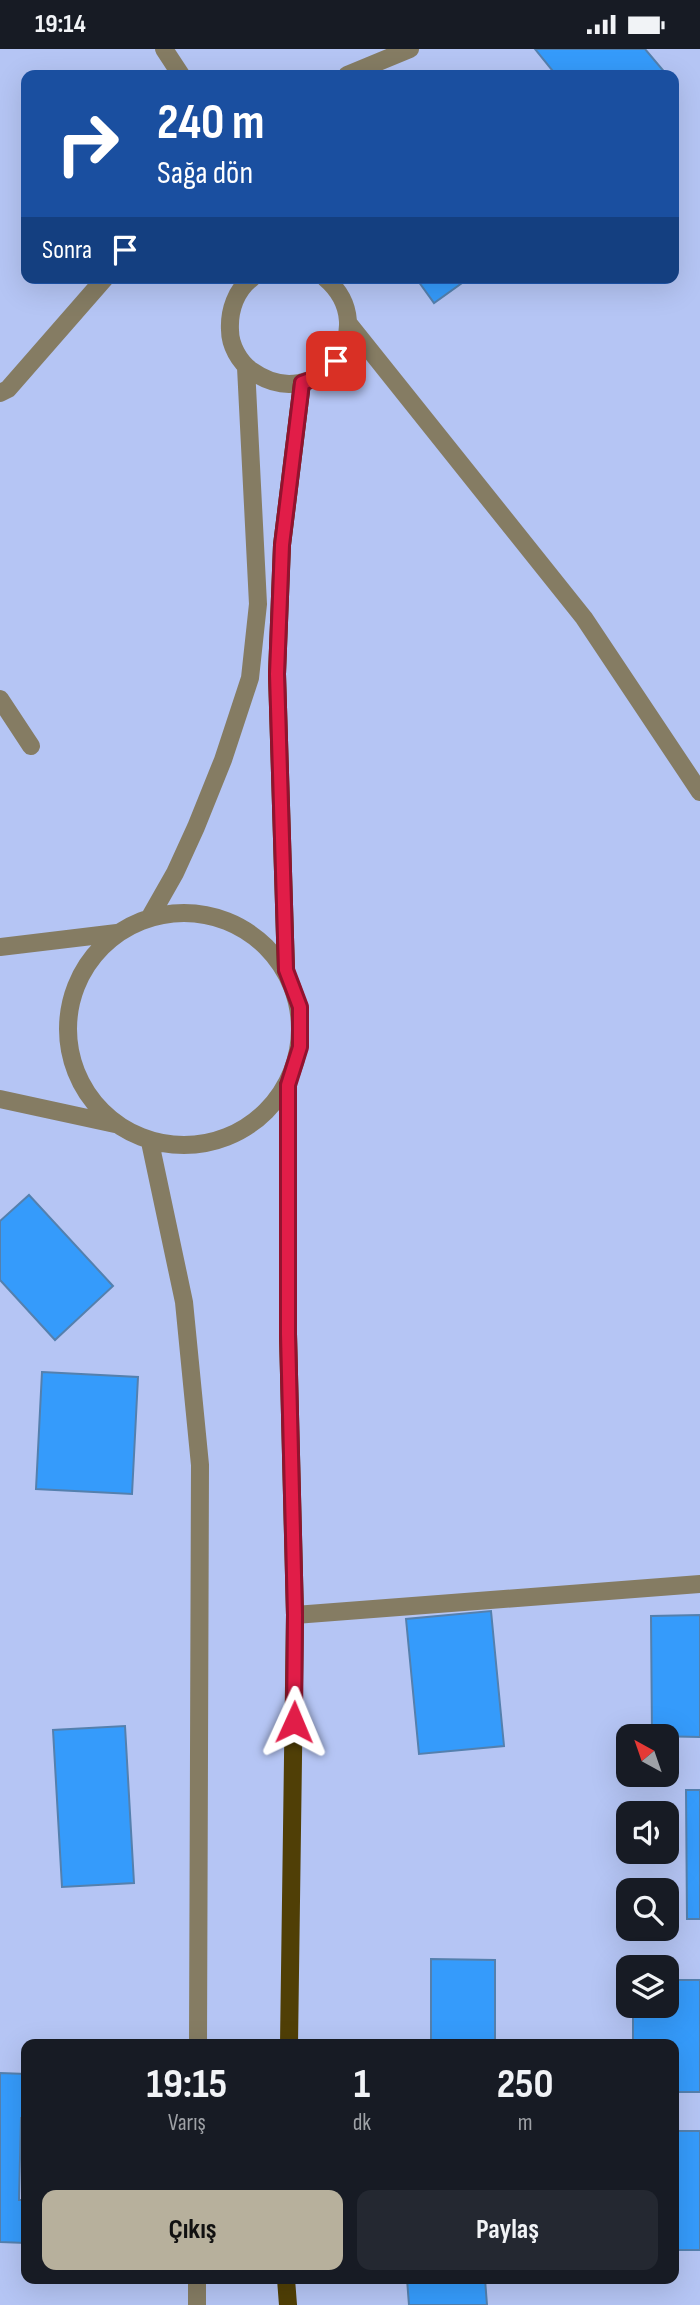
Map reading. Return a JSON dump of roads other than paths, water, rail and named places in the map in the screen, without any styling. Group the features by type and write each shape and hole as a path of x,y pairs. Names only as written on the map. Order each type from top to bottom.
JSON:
{"main road":[{"path":"286,970 277,674 282,545 302,383"},
{"path":"288,1085 288,1334 295,1615 289,2039"},
{"path":"286,2284 288,2305"}],"street":[{"path":"164,49 178,70"},
{"path":"359,70 410,49"},
{"path":"0,393 8,389 100,284"},
{"path":"247,284 236,296 230,314 229,334 235,352 246,367 262,378 281,384 302,383 321,376 336,361 345,344 349,324 345,303 332,284"},
{"path":"349,324 584,618 700,792"},
{"path":"150,917 175,873 196,827 223,760 250,678 258,604 246,367"},
{"path":"0,699 32,746"},
{"path":"0,1099 115,1124 150,1142 190,1146 229,1137 263,1116 288,1085 300,1047 300,1007 286,970 260,939 226,919 187,912 150,917 117,933 90,959 73,992 67,1028 72,1065 89,1098 115,1124"},
{"path":"0,947 117,933"},
{"path":"150,1142 184,1302 200,1465 198,2039"},
{"path":"295,1615 700,1584"},
{"path":"197,2284 197,2305"}]}
